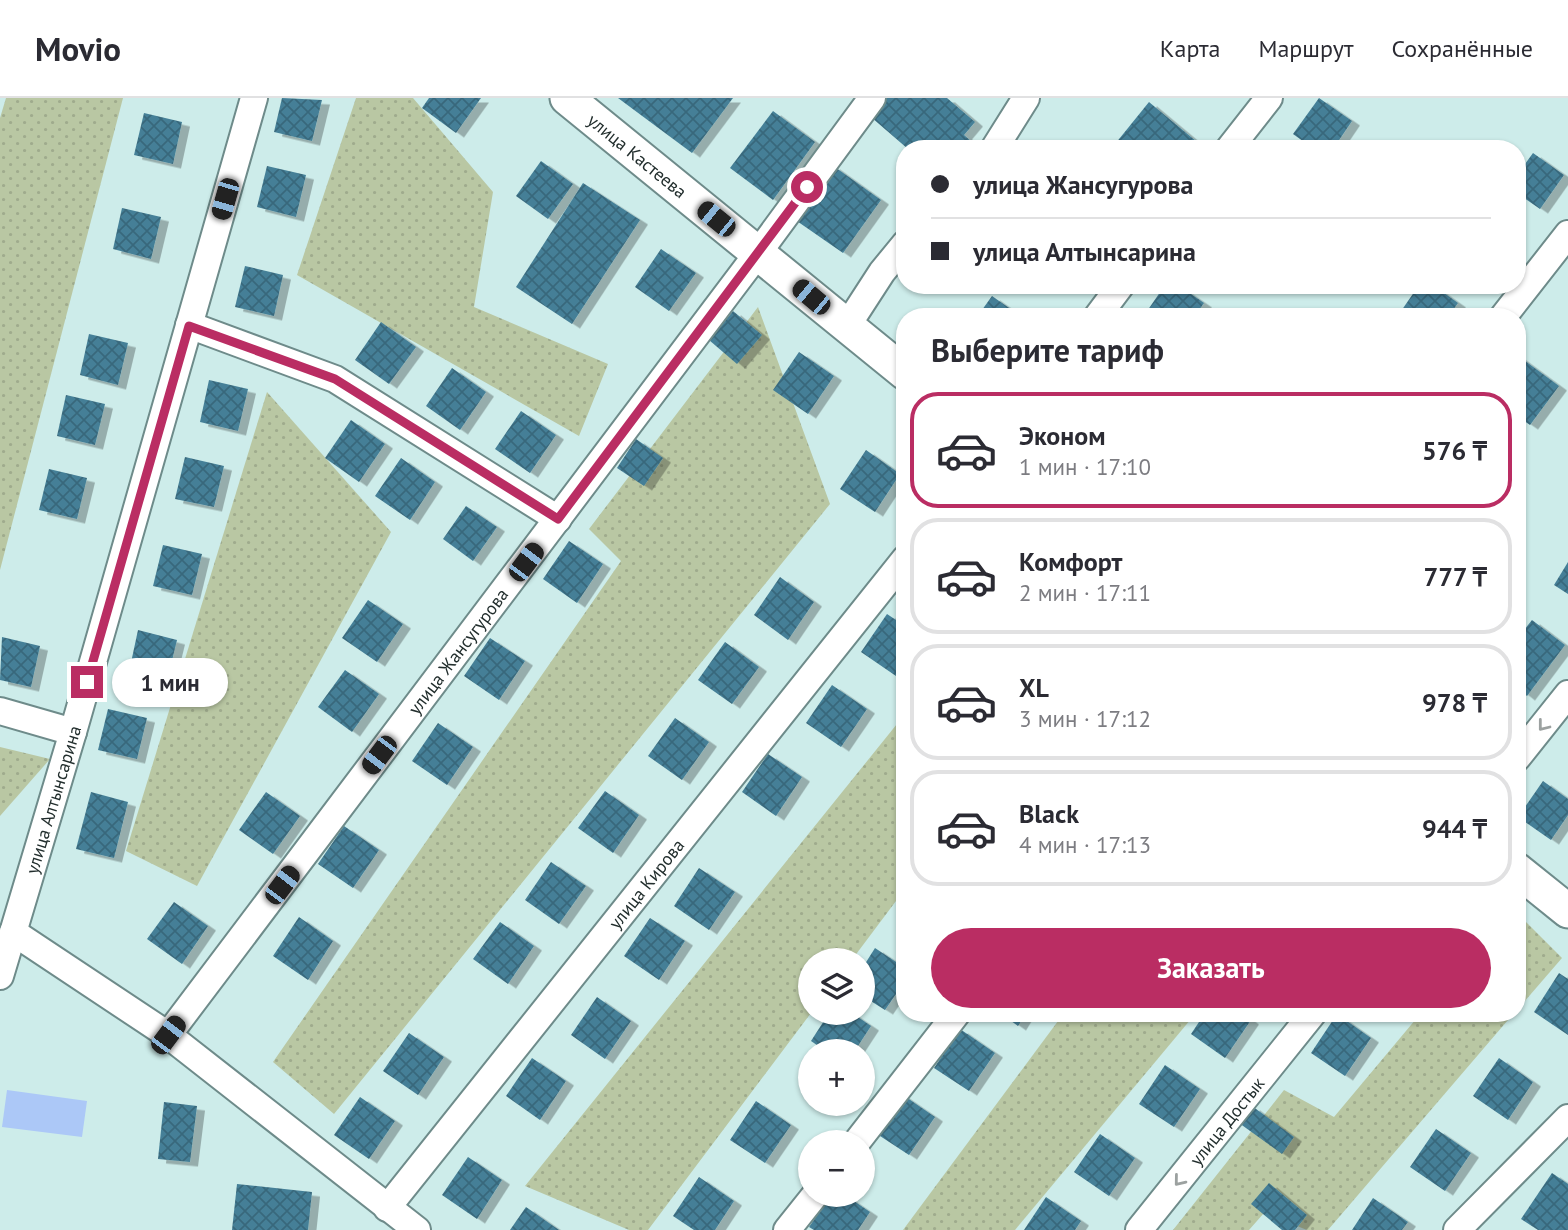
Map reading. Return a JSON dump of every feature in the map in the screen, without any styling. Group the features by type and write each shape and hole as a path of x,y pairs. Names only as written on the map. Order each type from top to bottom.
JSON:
{"street":[{"name":"улица Алтынсарина","path":"0,975 73,732 254,98"},
{"name":"улица Кастеева","path":"567,98 896,366"},
{"name":"улица Жансугурова","path":"168,1035 872,98"},
{"path":"1000,140 1026,98"},
{"path":"1236,140 1269,98"},
{"path":"1526,288 1568,234"},
{"path":"847,326 896,255"},
{"path":"1510,308 1521,294"},
{"path":"189,326 335,379 558,519"},
{"name":"улица Кирова","path":"387,1208 896,570"},
{"path":"1526,747 1568,694"},
{"path":"0,711 73,732"},
{"path":"1526,877 1568,911"},
{"path":"13,932 168,1035 417,1230"},
{"path":"866,1130 950,1022"},
{"name":"улица Достык","path":"1139,1230 1306,1022"},
{"path":"1457,1230 1568,1118"},
{"path":"788,1230 806,1207"}],"green space":[{"path":"6,98 123,98 0,570 0,118"},
{"path":"356,98 413,98 493,192 474,307 608,364 579,436 297,275"},
{"path":"758,307 830,504 334,1114 273,1062 621,561 589,529"},
{"path":"267,392 391,532 197,886 126,851"},
{"path":"896,725 896,901 861,948 798,948 798,1025 802,1025 648,1230 629,1230 525,1186"},
{"path":"0,747 50,759 0,816"},
{"path":"1526,922 1562,958 1526,1000"},
{"path":"1057,1022 1188,1022 1015,1230 903,1230"},
{"path":"1413,1022 1506,1022 1328,1230 1307,1230 1264,1213 1249,1230 1173,1230 1284,1090 1334,1117"}],"water":[{"path":"7,1090 87,1101 82,1137 2,1127"}],"building":[{"path":"282,98 322,100 312,141 274,132"},
{"path":"429,98 481,98 456,133 422,108"},
{"path":"618,98 733,98 692,153"},
{"path":"875,98 947,98 975,122 964,135 970,140 898,140 864,111"},
{"path":"1319,98 1352,121 1339,140 1301,140 1293,134"},
{"path":"1149,102 1195,140 1118,140"},
{"path":"773,111 815,142 773,200 730,168"},
{"path":"144,113 182,122 173,164 134,155"},
{"path":"1533,153 1564,175 1540,209 1526,199 1526,163"},
{"path":"541,161 573,184 548,219 516,196"},
{"path":"832,165 881,200 843,253 794,219"},
{"path":"267,166 306,175 296,217 257,207"},
{"path":"583,183 640,220 572,324 516,287"},
{"path":"122,208 161,217 151,259 113,249"},
{"path":"661,249 696,273 669,311 635,287"},
{"path":"245,266 283,275 274,316 235,307"},
{"path":"1159,294 1191,294 1204,303 1200,308 1149,308"},
{"path":"1413,294 1446,294 1458,303 1454,308 1403,308"},
{"path":"992,296 1009,308 983,308"},
{"path":"733,311 762,335 737,364 709,340"},
{"path":"381,322 416,347 389,384 355,360"},
{"path":"89,334 128,343 118,385 80,375"},
{"path":"799,352 834,376 808,414 773,390"},
{"path":"1526,362 1559,386 1530,425 1526,422"},
{"path":"452,368 486,392 460,430 426,406"},
{"path":"209,380 248,389 238,431 200,422"},
{"path":"66,395 105,404 95,445 57,436"},
{"path":"521,411 556,435 530,473 495,449"},
{"path":"351,420 385,444 359,482 325,458"},
{"path":"636,439 663,458 644,486 617,468"},
{"path":"866,450 896,471 896,480 875,512 840,489"},
{"path":"185,457 224,466 214,507 175,499"},
{"path":"401,458 435,482 410,520 375,496"},
{"path":"49,469 87,478 77,519 39,510"},
{"path":"466,506 497,527 473,561 443,539"},
{"path":"569,541 603,564 577,603 543,579"},
{"path":"163,545 202,554 192,595 153,586"},
{"path":"1568,562 1568,594 1554,585"},
{"path":"780,577 814,602 788,640 754,615"},
{"path":"368,600 403,624 377,662 342,638"},
{"path":"887,614 896,620 896,676 861,652"},
{"path":"1532,620 1565,645 1527,696 1526,695 1526,628"},
{"path":"138,630 177,640 167,681 129,672"},
{"path":"2,637 40,646 31,687 0,680"},
{"path":"490,638 525,661 499,700 464,676"},
{"path":"725,642 759,667 732,704 698,680"},
{"path":"345,670 379,694 352,732 318,707"},
{"path":"832,685 867,709 841,747 806,723"},
{"path":"108,709 147,718 137,759 98,750"},
{"path":"675,718 709,742 682,780 648,756"},
{"path":"438,723 473,747 447,785 412,761"},
{"path":"768,754 802,777 776,816 742,792"},
{"path":"1543,781 1568,799 1568,815 1551,840 1526,823 1526,805"},
{"path":"605,791 639,815 613,853 578,828"},
{"path":"91,792 128,802 114,858 76,849"},
{"path":"266,792 300,816 273,854 239,830"},
{"path":"344,826 379,850 353,888 318,864"},
{"path":"551,862 586,886 559,924 525,900"},
{"path":"699,868 735,892 709,930 674,906"},
{"path":"174,902 208,926 182,964 147,939"},
{"path":"299,917 333,941 308,980 273,956"},
{"path":"650,918 685,941 659,980 624,956"},
{"path":"500,922 534,946 508,984 473,959"},
{"path":"875,948 896,962 896,994 885,1010 875,1004"},
{"path":"1559,973 1568,979 1568,1035 1534,1012"},
{"path":"597,997 631,1021 605,1059 571,1035"},
{"path":"1199,1022 1250,1022 1225,1058 1191,1034"},
{"path":"1332,1022 1348,1022 1371,1038 1345,1076 1311,1053"},
{"path":"821,1025 871,1026 862,1039 812,1039"},
{"path":"960,1029 995,1053 969,1091 934,1068"},
{"path":"409,1033 444,1057 418,1095 383,1071"},
{"path":"532,1058 566,1081 540,1120 506,1096"},
{"path":"1499,1058 1533,1082 1508,1120 1473,1096"},
{"path":"1165,1065 1200,1089 1174,1127 1139,1104"},
{"path":"900,1093 935,1117 909,1155 875,1130"},
{"path":"360,1097 395,1121 369,1159 334,1135"},
{"path":"756,1101 791,1125 765,1163 730,1140"},
{"path":"164,1102 197,1106 190,1162 158,1159"},
{"path":"1252,1106 1294,1137 1282,1154 1239,1123"},
{"path":"1436,1129 1471,1153 1445,1191 1410,1167"},
{"path":"1100,1134 1135,1158 1109,1196 1074,1172"},
{"path":"468,1157 502,1180 477,1219 442,1195"},
{"path":"1552,1173 1568,1184 1568,1230 1538,1230 1521,1219"},
{"path":"699,1177 734,1201 715,1230 694,1230 673,1216"},
{"path":"1269,1183 1307,1215 1295,1230 1282,1230 1251,1204"},
{"path":"237,1184 312,1192 308,1230 232,1230"},
{"path":"1046,1197 1081,1221 1075,1230 1024,1230"},
{"path":"1373,1198 1408,1222 1402,1230 1352,1230"},
{"path":"526,1207 559,1230 510,1230"},
{"path":"823,1207 863,1207 870,1212 858,1230 814,1230 809,1227"}],"route":[{"path":"87,682 189,326 335,379 558,519 807,187"}]}
